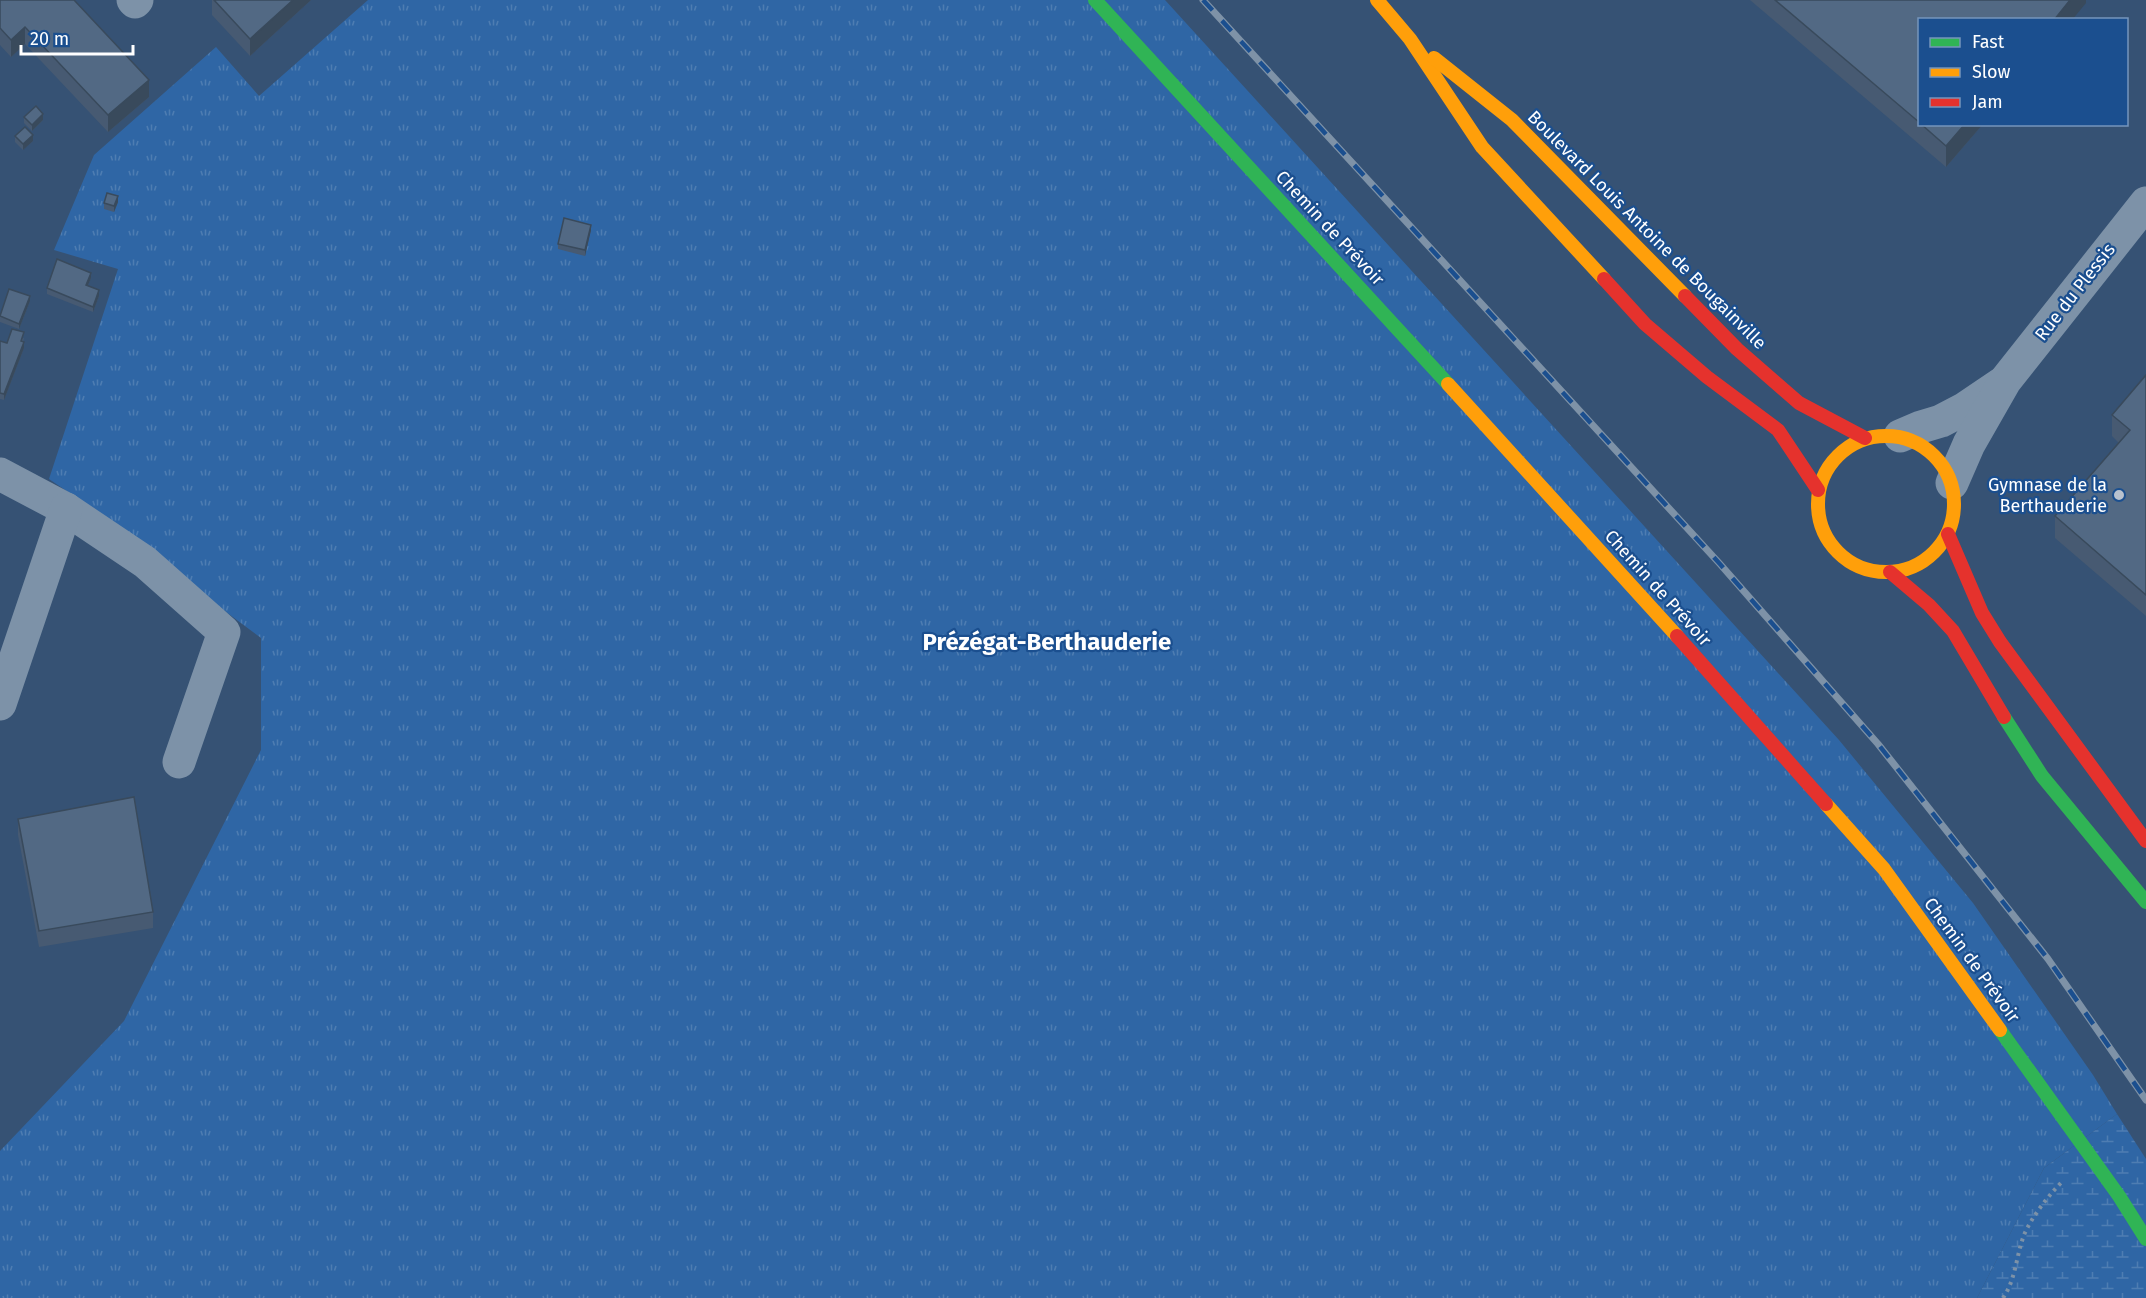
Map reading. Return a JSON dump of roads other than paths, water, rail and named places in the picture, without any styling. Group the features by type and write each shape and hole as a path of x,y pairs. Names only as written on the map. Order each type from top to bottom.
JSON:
{"main road":[{"name":"Chemin de Prévoir","path":"1095,0 1586,534 1884,869 2090,1155 2146,1239"},
{"name":"Boulevard Louis Antoine de Bougainville","path":"1377,0 1410,39 1482,147 1645,324 1707,377 1778,430 1818,490"},
{"name":"Boulevard Louis Antoine de Bougainville","path":"1410,39 1512,120 1737,349 1799,403 1865,438"},
{"path":"1883,435 1900,436 1923,446 1941,462 1952,483 1955,501 1954,517 1948,534 1938,549 1924,561 1908,570 1890,572 1865,569 1843,558 1826,539 1818,515 1818,490 1824,473 1848,446 1865,438 1883,435"},
{"path":"1948,534 1982,613 2000,642 2146,841"},
{"path":"1890,572 1929,605 1953,631 2042,776 2146,902"}],"street":[{"name":"Rue du Plessis","path":"1952,483 1969,444 2004,381 2146,203"},
{"name":"Rue du Plessis","path":"1900,436 1941,422 2004,381"},
{"path":"0,474 66,508 145,561 224,632 179,762"},
{"path":"0,704 66,508"}],"railway":[{"path":"1203,0 1720,564 1878,744 2048,959 2146,1100"}],"place":[{"name":"Gymnase de la Berthauderie","path":"2119,495"}],"district":[{"name":"Prézégat-Berthauderie","path":"1047,642"}]}
